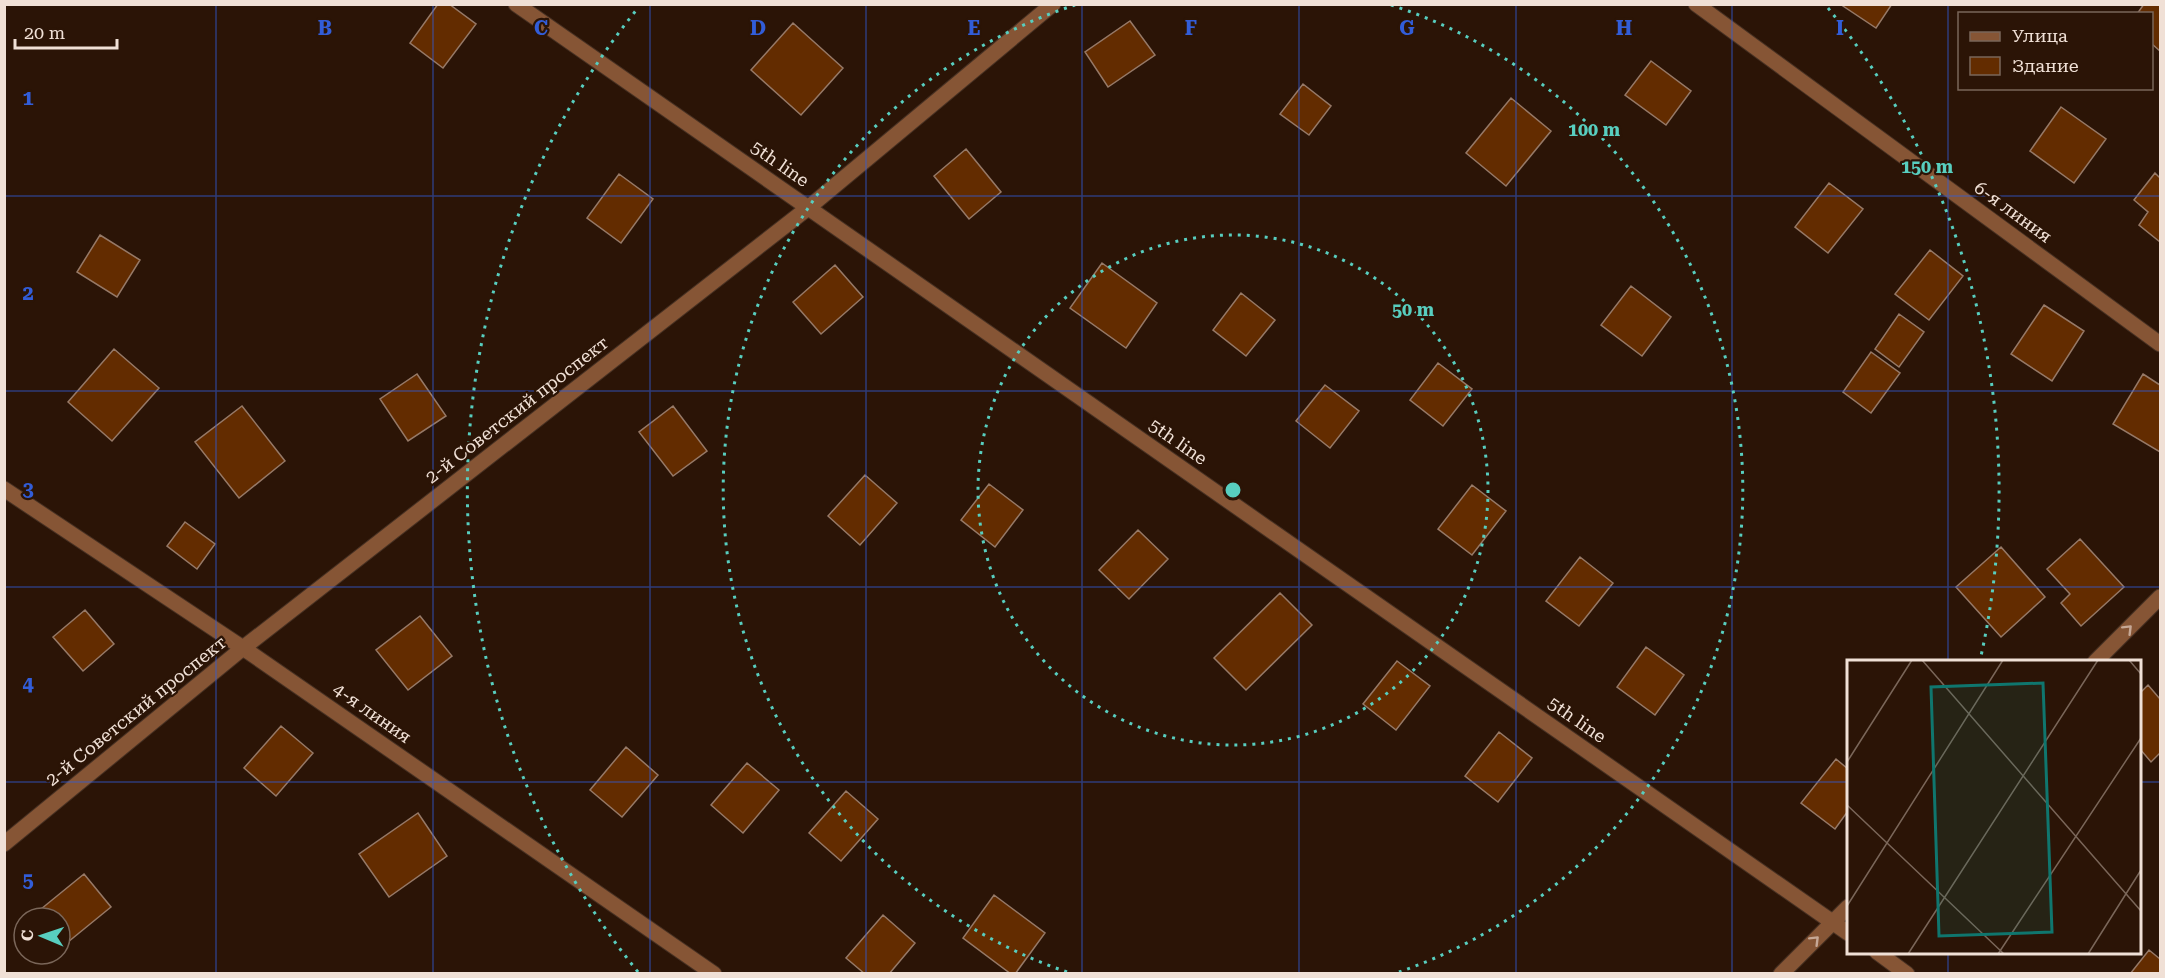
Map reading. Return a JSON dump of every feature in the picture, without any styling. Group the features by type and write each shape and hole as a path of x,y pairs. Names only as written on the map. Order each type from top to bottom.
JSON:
{"street":[{"name":"5th line","path":"516,4 1847,932"},
{"name":"2-й Советский проспект","path":"4,844 243,648 808,208 1053,4"},
{"name":"6-я линия","path":"1696,4 2160,344"},
{"name":"4-я линия","path":"4,489 243,648 714,974"},
{"path":"2097,660 2160,597"},
{"path":"1781,974 1847,908"},
{"path":"1880,954 1907,974"}],"building":[{"path":"438,4 449,4 476,24 443,68 410,43"},
{"path":"1840,4 1892,4 1876,28"},
{"path":"2144,4 2160,4 2160,51 2153,45 2153,12 2138,12"},
{"path":"1130,21 1155,55 1108,87 1085,52"},
{"path":"793,23 843,68 801,115 751,70"},
{"path":"1651,61 1691,91 1666,125 1625,95"},
{"path":"1303,84 1331,106 1309,135 1280,114"},
{"path":"1511,98 1551,131 1506,186 1466,153"},
{"path":"2061,107 2106,139 2074,183 2030,151"},
{"path":"966,149 1001,192 969,219 934,176"},
{"path":"2155,173 2160,178 2160,242 2139,225 2148,212 2134,200"},
{"path":"619,174 653,199 621,243 587,218"},
{"path":"1829,183 1863,209 1828,253 1795,227"},
{"path":"100,235 140,260 117,297 77,272"},
{"path":"1930,250 1963,276 1929,320 1895,294"},
{"path":"1102,263 1157,303 1126,348 1070,308"},
{"path":"835,265 863,297 821,334 793,302"},
{"path":"1631,286 1671,317 1642,356 1601,325"},
{"path":"1241,293 1275,320 1246,356 1213,330"},
{"path":"2044,305 2084,331 2052,381 2011,354"},
{"path":"1899,314 1924,332 1899,367 1875,349"},
{"path":"114,349 159,388 112,441 68,402"},
{"path":"1871,352 1900,373 1871,413 1843,392"},
{"path":"1438,363 1472,389 1443,426 1410,400"},
{"path":"417,374 446,416 408,441 380,399"},
{"path":"2143,374 2160,385 2160,452 2113,424"},
{"path":"1325,385 1359,411 1330,448 1296,421"},
{"path":"242,406 285,461 239,498 195,442"},
{"path":"673,406 707,451 673,476 639,432"},
{"path":"865,475 897,503 860,545 828,516"},
{"path":"989,484 1023,510 995,547 961,520"},
{"path":"1472,485 1506,511 1472,555 1438,529"},
{"path":"185,522 215,544 197,569 167,546"},
{"path":"1138,530 1168,559 1129,599 1099,570"},
{"path":"2080,539 2124,587 2081,626 2061,603 2070,594 2047,569"},
{"path":"2001,547 2045,597 2001,637 1956,587"},
{"path":"1580,557 1613,583 1579,626 1546,601"},
{"path":"1280,593 1312,625 1246,690 1214,658"},
{"path":"85,610 114,644 83,671 53,637"},
{"path":"420,616 452,656 408,690 376,650"},
{"path":"1646,647 1684,675 1655,715 1617,687"},
{"path":"1397,661 1430,686 1396,730 1363,704"},
{"path":"2148,685 2160,699 2160,753 2151,762 2141,750 2141,692"},
{"path":"281,726 313,753 276,796 244,768"},
{"path":"1499,732 1532,758 1498,802 1465,776"},
{"path":"626,747 658,775 622,817 590,790"},
{"path":"1836,759 1847,768 1847,812 1835,829 1801,803"},
{"path":"747,763 779,790 743,833 711,805"},
{"path":"846,791 878,819 841,861 809,833"},
{"path":"418,813 447,856 389,897 359,854"},
{"path":"84,874 111,907 72,939 72,906 45,906"},
{"path":"994,895 1045,933 1015,974 1011,974 963,938"},
{"path":"883,915 915,943 889,974 865,974 846,958"},
{"path":"2149,950 2160,959 2160,974 2130,974"}]}
